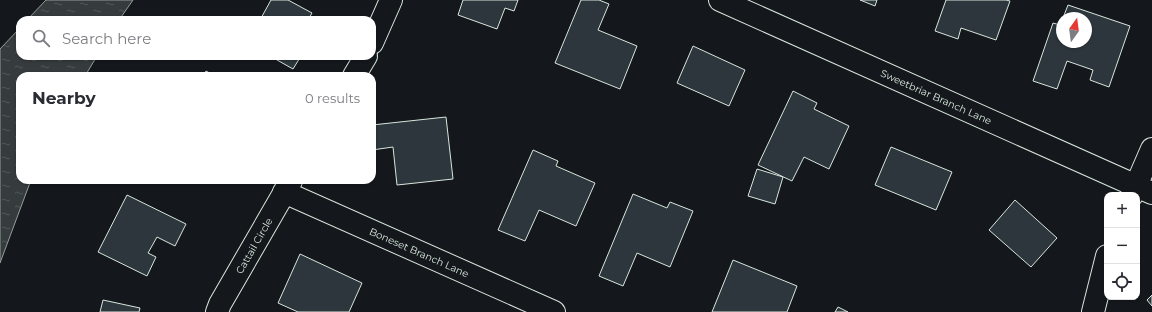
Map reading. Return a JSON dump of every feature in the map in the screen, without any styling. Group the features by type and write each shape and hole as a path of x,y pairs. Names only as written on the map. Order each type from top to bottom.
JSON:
{"street":[{"path":"376,34 391,0"},
{"name":"Sweetbriar Branch Lane","path":"720,0 1140,191"},
{"path":"356,72 364,60"},
{"path":"1140,191 1152,149"},
{"name":"Cattail Circle","path":"217,312 220,304 288,186"},
{"name":"Boneset Branch Lane","path":"288,186 554,312"},
{"path":"1093,312 1105,264"}],"water":[{"path":"46,0 133,0 122,16 31,16"},
{"path":"16,32 16,60 95,60 87,72 16,72 16,184 30,184 0,263 0,49"}],"building":[{"path":"271,0 288,0 312,13 310,16 262,16"},
{"path":"463,0 518,0 514,11 505,8 497,29 458,15"},
{"path":"581,0 599,0 609,4 598,30 637,46 620,89 555,63"},
{"path":"860,0 877,0 875,6"},
{"path":"946,0 1010,1 996,40 961,28 958,39 935,31"},
{"path":"1068,5 1089,12 1065,12"},
{"path":"1092,13 1130,26 1109,87 1090,80 1093,70 1067,61 1057,89 1033,81 1053,23 1056,24 1056,48 1092,48"},
{"path":"693,46 745,70 729,106 677,83"},
{"path":"277,60 299,60 293,69"},
{"path":"793,91 817,103 814,109 849,126 829,169 804,157 792,181 758,165"},
{"path":"446,117 453,179 397,185 393,147 376,149 376,125"},
{"path":"891,147 952,172 936,210 875,185"},
{"path":"533,150 558,161 556,166 595,183 576,226 539,210 525,241 498,230"},
{"path":"757,169 783,177 775,204 748,196"},
{"path":"633,194 667,208 670,202 693,211 670,267 637,253 623,286 599,276"},
{"path":"127,195 186,224 175,246 157,237 148,253 156,257 147,276 98,252"},
{"path":"1015,200 1057,238 1031,267 989,230"},
{"path":"300,254 362,283 349,312 298,312 278,303"},
{"path":"733,260 797,286 787,312 712,312"},
{"path":"1152,295 1152,306 1147,300"},
{"path":"103,300 140,308 139,312 100,312"},
{"path":"838,307 848,312 835,312"}]}
